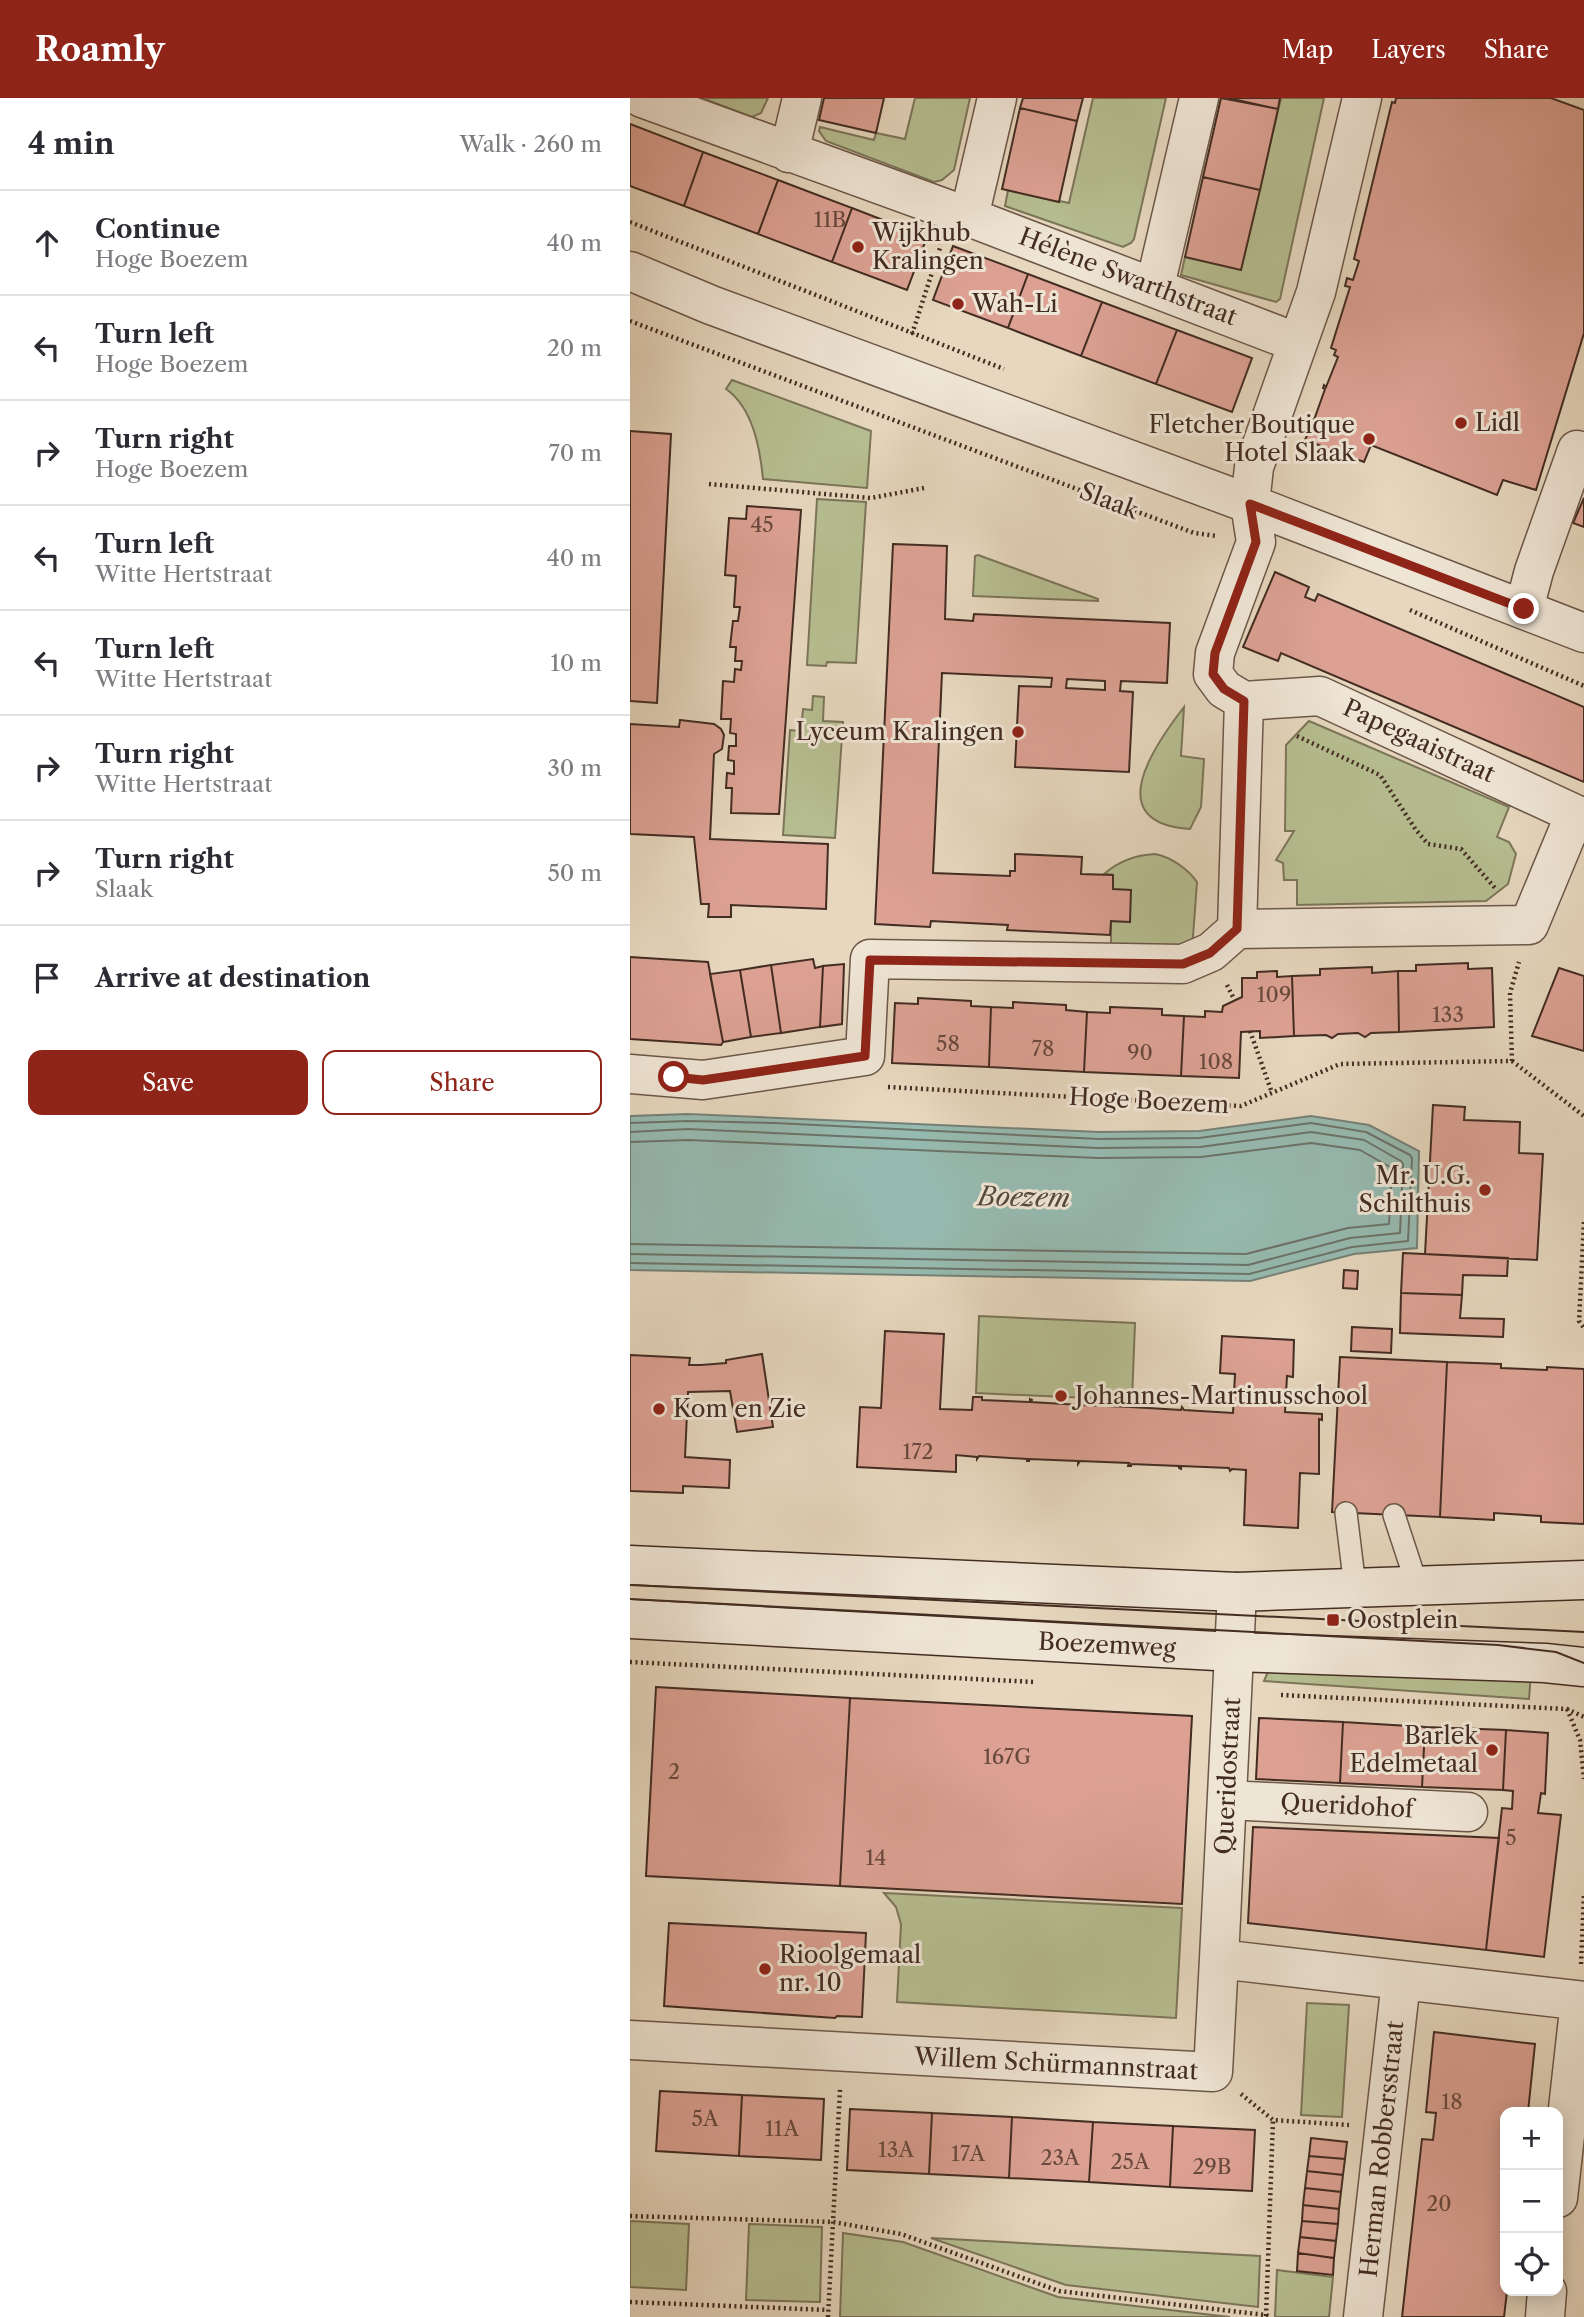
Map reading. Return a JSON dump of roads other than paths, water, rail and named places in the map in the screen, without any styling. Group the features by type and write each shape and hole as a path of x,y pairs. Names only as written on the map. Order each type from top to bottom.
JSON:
{"street":[{"name":"Hélène Swarthstraat","path":"642,98 1154,286 1298,343"},
{"path":"789,153 802,98"},
{"path":"960,214 997,98"},
{"path":"1154,286 1199,98"},
{"path":"1237,929 1244,701 1224,689 1213,674 1215,653 1256,542 1250,504 1254,467 1316,292 1362,98"},
{"name":"Slaak","path":"630,271 712,305 1250,504 1584,634"},
{"path":"1524,609 1534,571 1577,450"},
{"name":"Papegaaistraat","path":"1244,701 1320,696 1579,819"},
{"path":"630,1074 703,1080 865,1056 870,960 1183,964 1210,953 1237,929 1529,925 1579,819"},
{"path":"630,1565 1237,1592 1584,1580"},
{"name":"Queridostraat","path":"1219,1959 1237,1592"},
{"name":"Boezemweg","path":"630,1619 1234,1652 1545,1663 1584,1667"},
{"name":"Queridohof","path":"1227,1800 1468,1812"},
{"path":"1219,1959 1582,2001 1561,2170"},
{"name":"Willem Schürmannstraat","path":"630,2040 1213,2072 1219,1959"},
{"name":"Herman Robbersstraat","path":"1363,2317 1401,1981"},
{"path":"1545,2317 1547,2296"}],"lane":[{"path":"1346,1513 1355,1587"},
{"path":"1394,1515 1417,1585"}],"water":[{"name":"Boezem","path":"688,1114 1099,1132 1199,1131 1311,1116 1369,1125 1419,1151 1417,1248 1354,1254 1250,1281 630,1270 630,1116"}],"tram line":[{"path":"630,1585 1584,1632"},
{"path":"630,1599 1498,1645 1556,1652 1584,1663"}],"place":[{"name":"Wijkhub Kralingen","path":"858,247"},
{"name":"Wah-Li","path":"958,304"},
{"name":"Lidl","path":"1461,423"},
{"name":"Fletcher Boutique Hotel Slaak","path":"1369,439"},
{"name":"Lyceum Kralingen","path":"1018,732"},
{"name":"Mr. U.G. Schilthuis","path":"1485,1190"},
{"name":"Johannes-Martinusschool","path":"1061,1396"},
{"name":"Kom en Zie","path":"659,1409"},
{"name":"Oostplein","path":"1333,1620"},
{"name":"Barlek Edelmetaal","path":"1492,1750"},
{"name":"Rioolgemaal nr. 10","path":"765,1969"}]}
